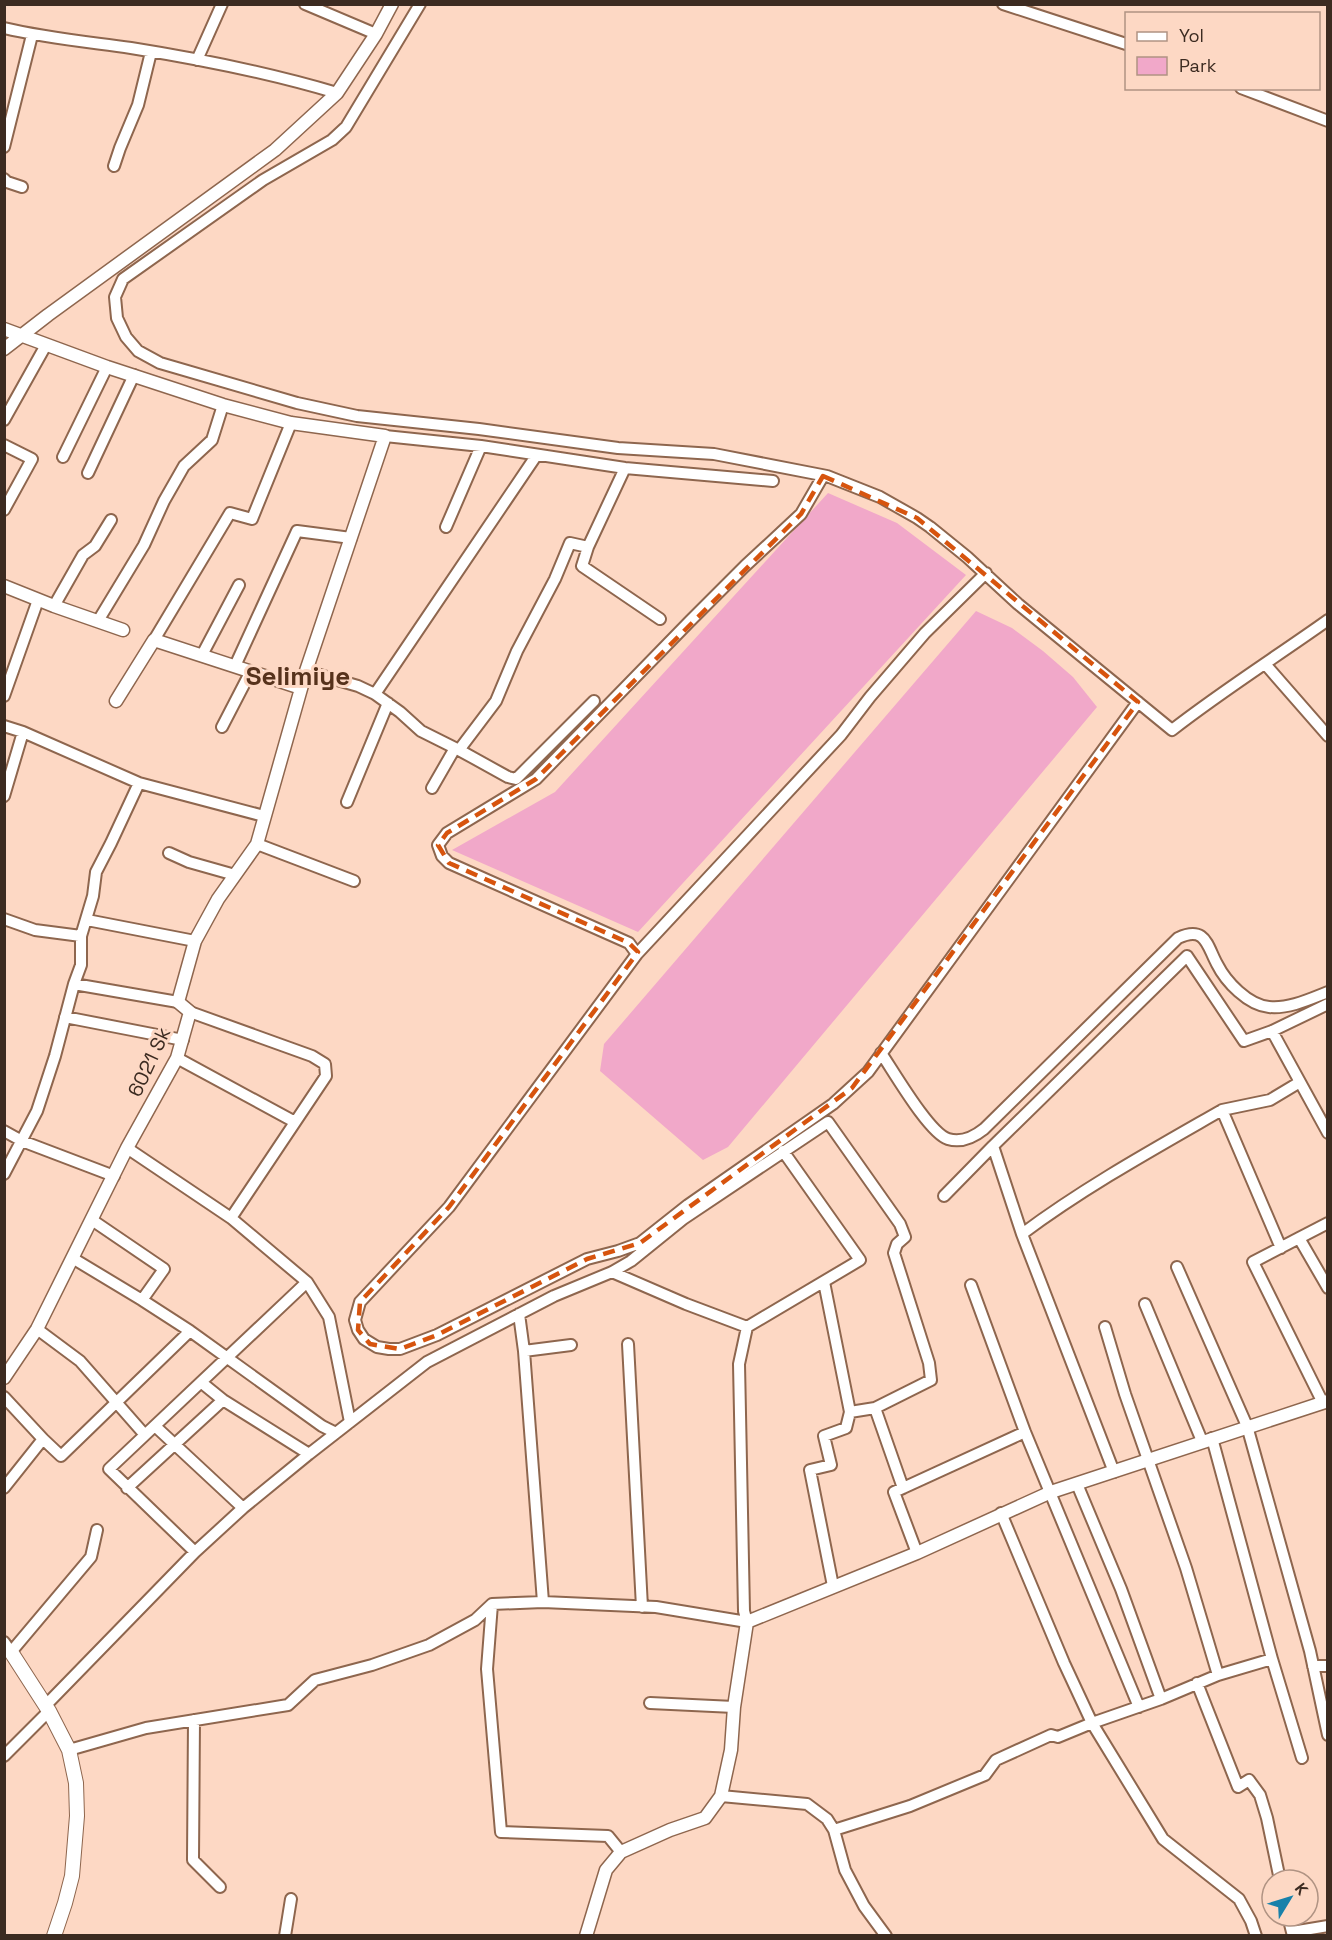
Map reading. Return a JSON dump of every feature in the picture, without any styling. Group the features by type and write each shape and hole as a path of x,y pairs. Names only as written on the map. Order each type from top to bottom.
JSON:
{"main road":[{"path":"7,1646 47,1708 69,1750 76,1784 77,1816 72,1876 54,1935"}],"street":[{"path":"197,60 222,4"},
{"path":"305,4 376,34"},
{"path":"4,349 275,150 337,93 376,34 392,4"},
{"path":"420,4 340,134 263,180 123,279 115,297 120,328 132,345 145,356 159,363 297,403 357,416 479,429 618,448 714,454 823,476 879,497 917,518 986,573 1018,604 1172,730 1201,707 1266,665 1328,620"},
{"path":"1004,4 1125,44"},
{"path":"4,28 197,60 309,84 337,93"},
{"path":"4,147 8,117 32,34"},
{"path":"114,166 138,105 151,52"},
{"path":"1246,90 1328,121"},
{"path":"4,179 22,187"},
{"path":"4,329 107,367 223,405 291,423 481,446 625,468 774,482"},
{"path":"4,420 46,345"},
{"path":"63,457 107,367"},
{"path":"88,473 134,375"},
{"path":"98,621 144,545 164,501 184,466 212,440 223,405"},
{"path":"116,701 230,513 252,519 291,423"},
{"path":"74,984 178,1002 195,941 218,899 257,844 306,671 385,436"},
{"path":"4,445 32,459 4,510"},
{"path":"446,526 481,446"},
{"path":"375,694 536,456"},
{"path":"625,468 588,547 582,566 660,619"},
{"path":"637,954 629,943 449,863 442,856 438,845 447,833 536,779 745,566 801,514 823,476"},
{"path":"54,606 83,555 95,546 111,520"},
{"path":"236,666 297,531 351,538"},
{"path":"432,788 457,749 496,701 517,651 555,579 570,543 588,547"},
{"path":"986,573 925,633 841,735 637,954 450,1208 360,1302 356,1320 358,1330 364,1339 370,1344 388,1349 400,1348 437,1335 587,1258 640,1243 688,1205 833,1104 861,1080 1138,702"},
{"path":"202,655 239,585"},
{"path":"4,586 123,630"},
{"path":"4,696 38,600"},
{"path":"154,640 301,688"},
{"path":"1266,665 1328,736"},
{"path":"222,727 251,671"},
{"path":"306,671 358,686 375,694 421,731 508,777 516,779 594,701"},
{"path":"347,802 388,703"},
{"path":"4,726 23,732 139,783 264,816"},
{"path":"4,796 23,732"},
{"path":"4,1174 37,1111 56,1056 81,965 81,936 93,897 96,872 139,783"},
{"path":"257,844 354,880"},
{"path":"169,853 189,862 235,875"},
{"path":"4,919 35,930 81,936"},
{"path":"87,920 195,941"},
{"path":"881,1053 912,1100 939,1133 949,1139 963,1140 975,1136 984,1129 1178,938 1186,934 1202,937 1211,948 1216,963 1226,977 1239,992 1261,1006 1284,1007 1328,992"},
{"path":"944,1196 1187,956 1244,1041 1272,1031 1328,1004"},
{"name":"6021 Sk","path":"4,1378 37,1329 74,1259 127,1148 177,1058 190,1012 178,1002"},
{"path":"190,1012 312,1056 325,1064 326,1076 231,1218"},
{"path":"65,1017 183,1040"},
{"path":"1272,1031 1328,1133"},
{"path":"177,1058 295,1122"},
{"path":"1022,1234 1047,1215 1142,1156 1222,1110 1270,1100 1300,1082"},
{"path":"1222,1110 1281,1248"},
{"path":"4,1756 195,1552 243,1508 427,1362 578,1285 612,1272 642,1253 682,1219 828,1122 903,1231 905,1237 897,1244 894,1253 929,1363 931,1380 875,1408 850,1412"},
{"path":"4,1131 22,1141 114,1176"},
{"path":"993,1146 1022,1234 1114,1472"},
{"path":"127,1148 231,1218 307,1282 329,1317 350,1422"},
{"path":"586,1935 606,1870 621,1852 669,1830 705,1818 720,1796 731,1750 734,1707 747,1622 744,1611 739,1364 747,1327 860,1260 783,1151"},
{"path":"92,1220 164,1269 142,1300"},
{"path":"69,1750 146,1728 288,1705 315,1680 372,1665 429,1645 475,1620 492,1604 543,1602 642,1606 747,1622 917,1553 1051,1492 1325,1402 1253,1263 1328,1222"},
{"path":"1299,1238 1328,1288"},
{"path":"74,1259 190,1331 322,1426 336,1433"},
{"path":"1177,1267 1247,1426 1313,1666 1328,1735"},
{"path":"612,1272 747,1327"},
{"path":"195,1552 110,1469 307,1282"},
{"path":"824,1282 850,1412 846,1428 824,1436 831,1466 810,1470 833,1586"},
{"path":"971,1285 1025,1432 1139,1707"},
{"path":"1145,1304 1207,1440 1302,1758"},
{"path":"519,1314 524,1351 543,1602"},
{"path":"1105,1327 1148,1461 1186,1568 1218,1675"},
{"path":"37,1329 80,1361 146,1435"},
{"path":"4,1397 61,1456 190,1331"},
{"path":"628,1344 642,1606"},
{"path":"524,1351 571,1345"},
{"path":"202,1383 223,1400 309,1454"},
{"path":"127,1488 223,1400"},
{"path":"875,1408 903,1488"},
{"path":"156,1427 243,1508"},
{"path":"917,1553 894,1492 1025,1432"},
{"path":"4,1488 43,1439"},
{"path":"1077,1484 1121,1589 1161,1699"},
{"path":"1001,1513 1064,1664 1092,1723 1163,1839 1239,1899 1256,1935"},
{"path":"7,1646 91,1557 97,1530"},
{"path":"492,1604 487,1669 501,1832 608,1836 621,1852"},
{"path":"834,1830 910,1806 985,1775 996,1760 1051,1735 1058,1737 1218,1675 1272,1659"},
{"path":"1313,1666 1328,1666"},
{"path":"1197,1683 1238,1787 1249,1780 1260,1795 1277,1868"},
{"path":"650,1703 734,1707"},
{"path":"194,1720 193,1860 220,1887"},
{"path":"720,1796 807,1804 827,1819 834,1830 845,1870 864,1906 886,1935"},
{"path":"285,1935 291,1899"},
{"path":"1287,1934 1328,1926"}],"highlighted area":[{"path":"823,476 917,518 1138,702 852,1088 640,1243 587,1259 437,1335 400,1349 370,1344 358,1330 360,1302 449,1207 638,952 629,943 449,863 438,845 447,833 536,779 801,514"}],"green space":[{"path":"828,493 897,523 966,575 638,932 452,850 555,792"},
{"path":"976,611 1012,628 1043,651 1073,677 1097,707 728,1147 703,1160 600,1071 604,1044"}],"district":[{"name":"Selimiye","path":"298,676"}]}
